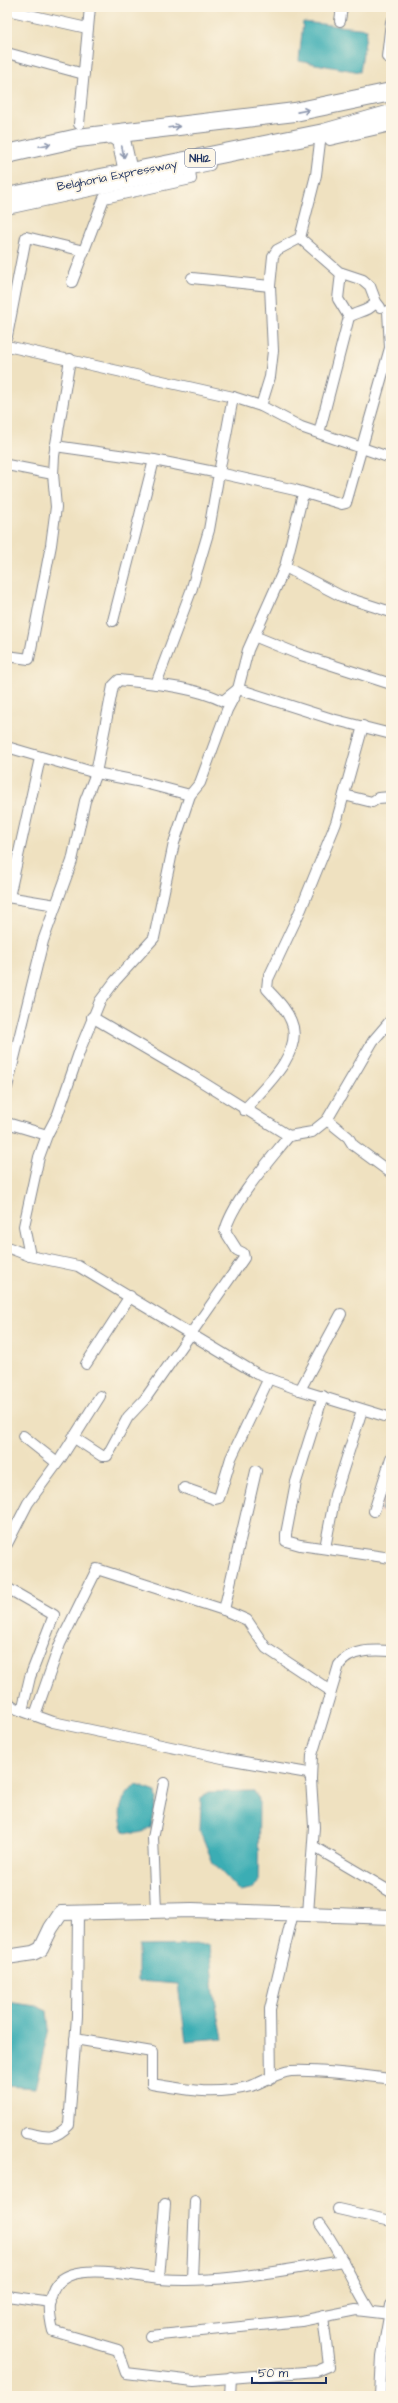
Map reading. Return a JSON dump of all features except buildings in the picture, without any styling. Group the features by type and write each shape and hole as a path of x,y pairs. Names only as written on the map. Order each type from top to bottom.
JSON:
{"highway":[{"path":"7,154 78,138 296,112 391,92"},
{"name":"Belghoria Expressway","path":"7,197 322,138 391,114"},
{"path":"113,134 121,140 126,167 124,174"}],"street":[{"path":"79,124 90,7"},
{"path":"340,21 342,7"},
{"path":"7,10 88,28"},
{"path":"386,57 391,22"},
{"path":"7,52 84,74"},
{"path":"7,209 190,169 322,138 391,126"},
{"path":"261,406 270,377 272,351 270,286 273,256 277,250 300,238 316,175 322,138"},
{"path":"72,282 104,198 191,179 190,169"},
{"path":"7,336 26,237 84,252"},
{"path":"55,446 154,460 219,473 346,504 390,348 389,311 376,302 370,286 363,280 341,273 323,260 300,238"},
{"path":"341,273 338,299 349,317"},
{"path":"192,278 270,286"},
{"path":"319,433 349,317 356,312 371,309 376,302"},
{"path":"7,346 233,397 261,406 301,427 391,458"},
{"path":"7,656 29,658 35,634 56,507 53,474 55,446 70,359"},
{"path":"156,684 192,591 209,530 233,397"},
{"path":"113,621 154,460"},
{"path":"7,465 53,474"},
{"path":"30,1256 24,1226 39,1156 47,1135 58,1114 92,1017 115,981 154,938 174,843 190,795 200,783 227,710 238,689 248,650 285,567 303,494"},
{"path":"285,567 340,596 391,612"},
{"path":"254,636 298,654 391,684"},
{"path":"7,1087 11,1061 43,941 72,862 85,801 96,774 113,686 119,680 156,684 210,695 223,701 233,696 238,689"},
{"path":"238,689 332,719 391,734"},
{"path":"244,1110 282,1067 294,1040 292,1022 284,1008 267,988 268,980 302,909 336,823 363,726"},
{"path":"7,747 96,774 137,780 190,795"},
{"path":"40,758 8,897 56,905"},
{"path":"344,795 372,802 378,798 391,797"},
{"path":"92,1017 191,1075 244,1110 289,1136 312,1132 327,1120 373,1041 391,1020"},
{"path":"327,1120 348,1137 353,1145 391,1174"},
{"path":"7,1123 47,1135"},
{"path":"73,1438 102,1456 108,1456 128,1417 145,1399 244,1258 243,1253 237,1250 228,1239 225,1231 228,1221 261,1171 289,1136"},
{"path":"7,1247 30,1256 78,1266 130,1296 247,1369 300,1390 391,1418"},
{"path":"86,1364 130,1296"},
{"path":"300,1390 341,1314"},
{"path":"184,1488 215,1499 218,1498 231,1458 269,1378"},
{"path":"7,1544 28,1503 57,1463 100,1396"},
{"path":"323,1396 296,1482 285,1538 286,1541 300,1545 391,1558"},
{"path":"324,1548 335,1495 362,1410"},
{"path":"23,1436 57,1463"},
{"path":"374,1511 391,1458"},
{"path":"224,1610 256,1471"},
{"path":"29,1713 60,1644 97,1569 224,1610 247,1620 266,1648 331,1691"},
{"path":"7,1588 54,1615 30,1677 29,1713"},
{"path":"308,1914 314,1826 312,1755 339,1665 347,1656 376,1650 391,1651"},
{"path":"7,1702 29,1713 53,1722 227,1759 303,1771 308,1773 312,1779"},
{"path":"156,1910 153,1838 164,1783"},
{"path":"313,1846 391,1892"},
{"path":"7,1957 33,1953 41,1949 51,1928 61,1913 156,1910 391,1917"},
{"path":"26,2133 53,2138 59,2135 69,2125 75,2039 78,1912"},
{"path":"271,2079 270,2009 294,1913"},
{"path":"75,2039 152,2052 152,2084 208,2093 226,2092 271,2079 289,2071 338,2073 391,2079"},
{"path":"192,2279 196,2201"},
{"path":"159,2279 165,2204"},
{"path":"338,2209 391,2221"},
{"path":"320,2224 343,2261 370,2311"},
{"path":"323,2316 329,2366 317,2371 194,2381 126,2373 118,2350 52,2331 50,2321 53,2289 66,2275 90,2270 159,2279 192,2279 250,2275 343,2261"},
{"path":"7,2296 51,2302"},
{"path":"150,2336 301,2321 356,2310 370,2311 390,2309 382,2356 380,2396"},
{"path":"230,2396 231,2378"}],"shaded area":[{"path":"391,1470 388,1487 391,1488 391,1497 386,1496 381,1510 391,1514 391,1516 378,1512"}],"water":[{"path":"303,22 367,29 360,72 299,61"},
{"path":"386,1495 391,1497 391,1514 381,1510"},
{"path":"136,1785 156,1792 157,1800 151,1828 141,1832 131,1833 124,1831 120,1811 121,1805 127,1795"},
{"path":"254,1791 259,1800 258,1883 250,1890 240,1892 213,1863 200,1831 201,1798 208,1792"},
{"path":"209,1945 214,1994 223,2038 186,2041 178,1984 138,1981 138,1946"},
{"path":"7,2002 36,2006 47,2011 49,2029 35,2088 7,2086"}]}
